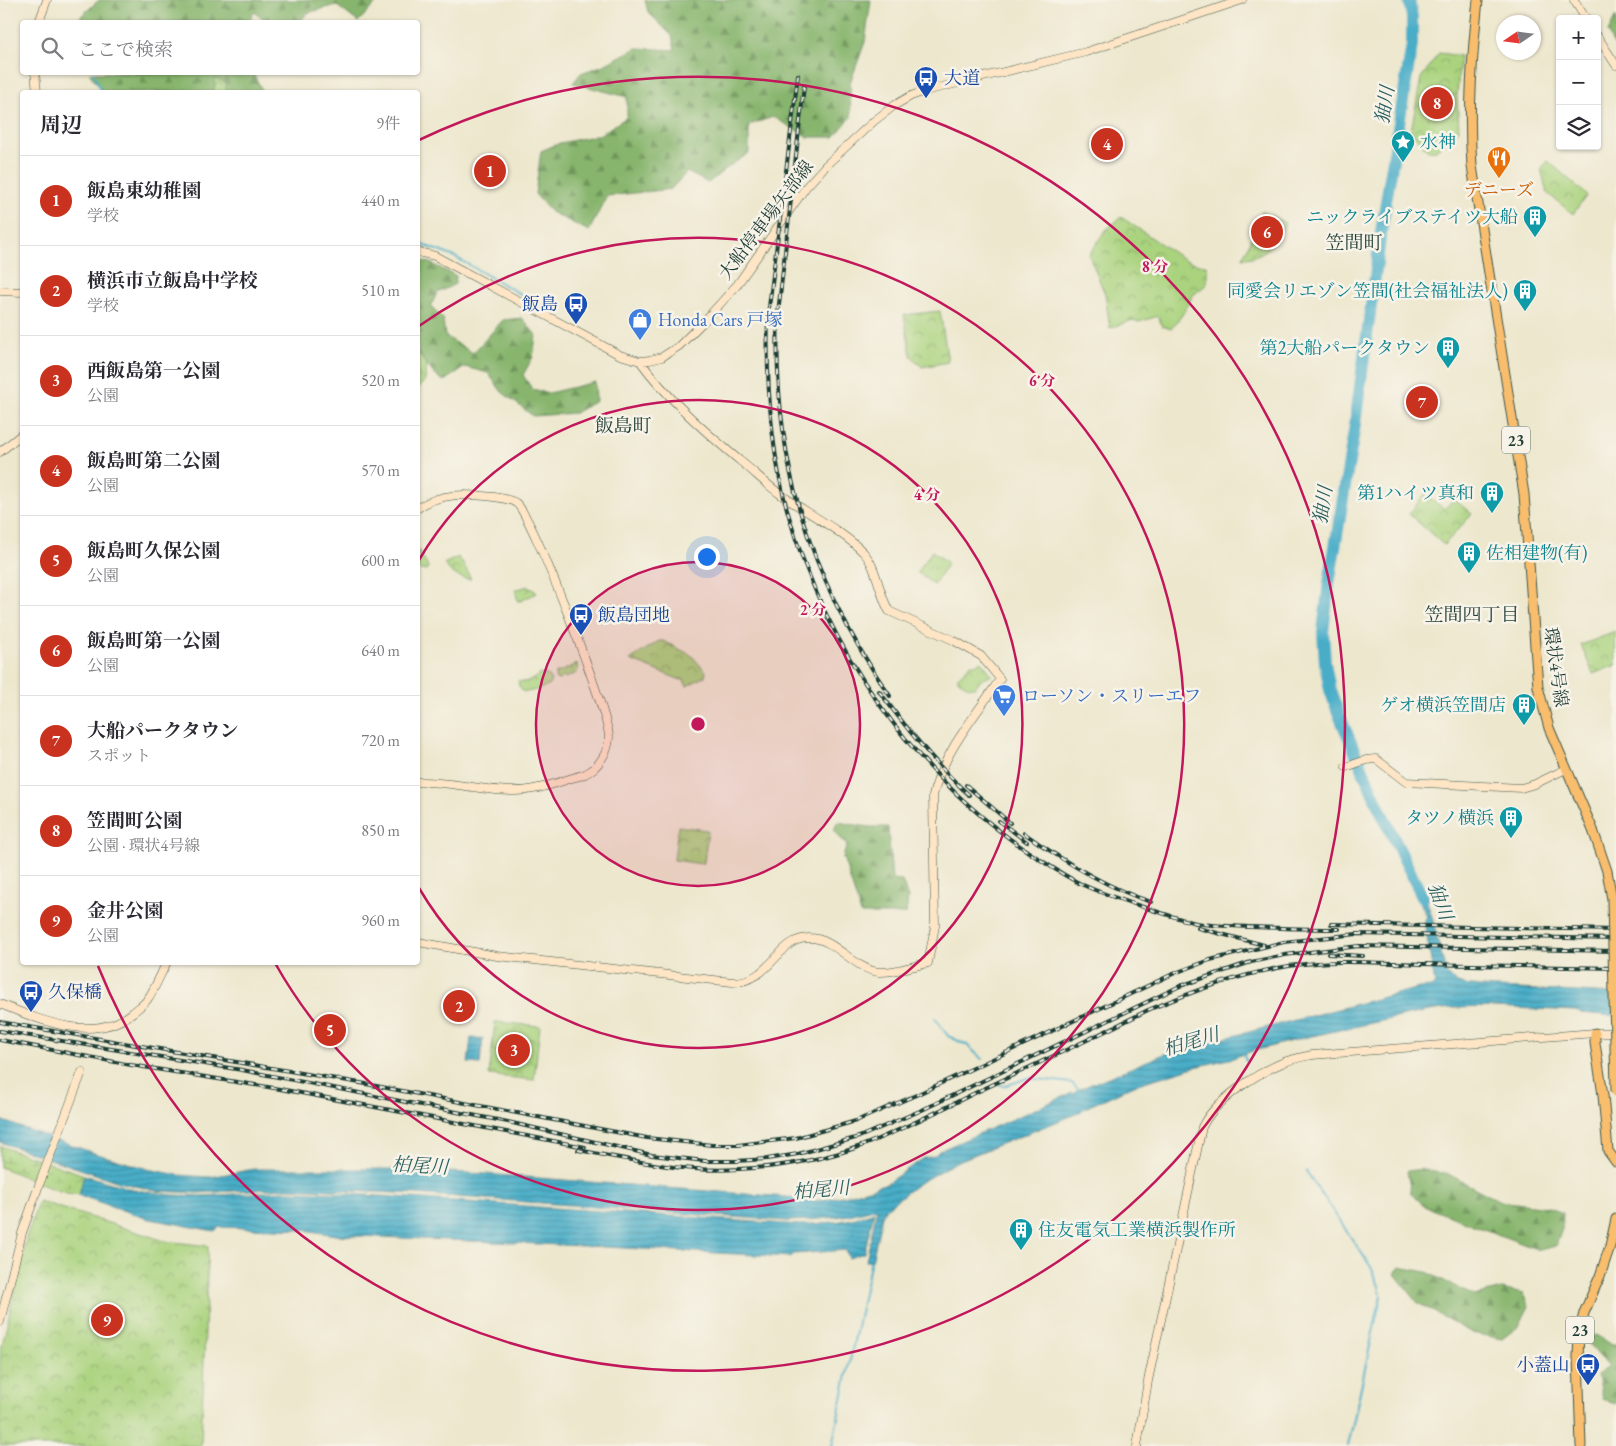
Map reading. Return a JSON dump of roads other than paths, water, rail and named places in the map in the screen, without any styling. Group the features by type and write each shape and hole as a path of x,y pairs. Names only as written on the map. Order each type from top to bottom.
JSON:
{"main road":[{"name":"環状4号線","path":"1478,0 1472,57 1470,104 1472,166 1524,494 1538,687 1549,728 1593,830 1607,871 1612,899 1616,1092"},
{"path":"1595,1033 1608,1151 1616,1162"},
{"name":"23","path":"1581,1446 1578,1366 1579,1333 1584,1313 1600,1276 1610,1246 1616,1219"}],"street":[{"path":"40,20 47,0"},
{"name":"大船停車場矢部線","path":"640,361 662,357 671,352 708,317 737,285 813,179 874,122 911,96 1086,52 1242,0"},
{"path":"1574,0 1583,15"},
{"path":"1601,42 1616,65"},
{"path":"35,75 37,90"},
{"path":"420,252 435,256 615,353 640,361 653,378 704,430 772,488 848,540 865,554 889,611 953,640 981,656 1000,679 947,757 936,781 933,796 935,926 928,963 879,972 856,962 823,940 809,938 790,944 762,972 754,977 748,980 732,982 498,956 420,942"},
{"path":"0,291 20,292"},
{"path":"0,452 20,436"},
{"path":"420,507 438,498 462,494 506,499 516,502 521,508 558,590 594,685 609,736 607,748 602,758 585,774 527,790 498,790 446,782 420,782"},
{"path":"1346,766 1376,759 1406,782 1521,788 1535,784 1566,769"},
{"path":"0,1004 29,1015 73,1027 88,1028 117,1023 125,1019 147,1001 165,965"},
{"path":"1137,1446 1148,1381 1202,1127 1208,1117 1222,1102 1268,1069 1284,1062 1312,1055 1595,1033 1616,1033"},
{"path":"0,1322 22,1233 82,1072"}],"water":[{"path":"1420,882 1432,917 1446,972 1453,980 1461,984 1480,987 1616,994 1616,1016 1575,1011 1494,1007 1450,1008 1303,1038 1134,1085 1081,1110 1081,1112 956,1162 919,1183 886,1208 882,1216 872,1261 866,1261 877,1208 832,1218 787,1221 417,1194 287,1188 197,1193 157,1191 119,1182 0,1142 0,1120 94,1153 148,1169 178,1175 210,1177 254,1169 393,1169 485,1174 799,1198 815,1201 848,1195 887,1183 924,1158 934,1156 939,1151 1072,1093 1075,1094 1077,1090 1167,1053 1419,988 1432,987 1435,984 1424,921 1427,916 1412,886"},
{"path":"471,1038 483,1039 480,1064 468,1063"},
{"path":"84,1175 135,1190 173,1195 201,1196 287,1191 337,1193 800,1225 847,1220 874,1212 864,1253 849,1258 846,1250 794,1254 791,1257 335,1235 304,1230 220,1227 214,1231 145,1218 79,1195"}],"waterway":[{"name":"㹨川","path":"1409,0 1412,17 1412,45 1381,232 1354,431 1323,632 1325,663 1330,690 1339,715 1382,814 1423,898"},
{"path":"94,75 100,90"},
{"path":"420,244 455,257 531,300"},
{"path":"935,1018 948,1036 967,1045 982,1059"},
{"path":"1243,1053 1247,1062"},
{"path":"1000,1085 1005,1086 1028,1078 1072,1083 1080,1091"},
{"path":"1306,1171 1371,1267 1381,1296 1348,1446"},
{"path":"832,1446 871,1260"}],"railway":[{"path":"798,75 768,315 770,415 777,464 788,513 805,563 825,612 850,660 879,704 912,747 948,786 988,821 1030,853 1069,878 1114,897 1196,923 1248,927 1339,929"},
{"path":"804,86 778,313 778,366 781,417 789,467 801,514 817,561 837,606 861,651 890,696"},
{"path":"879,691 921,745 969,795"},
{"path":"966,785 1010,823"},
{"path":"999,821 1027,842"},
{"path":"1024,833 1101,881 1151,902"},
{"path":"1331,924 1616,930"},
{"path":"1198,928 1264,945"},
{"path":"0,1022 366,1084 647,1138 712,1145 738,1145 796,1138 856,1121 916,1095 1175,973 1210,960 1284,942 1357,934 1616,939"},
{"path":"0,1031 242,1070 508,1122 652,1155 705,1161 736,1161 798,1154 859,1137 922,1110 1180,986 1251,962 1285,955 1359,946 1616,951"},
{"path":"1328,954 1363,956"},
{"path":"578,1150 658,1165 718,1170 770,1167 831,1155 861,1146 907,1126 1148,1010 1217,984 1271,969 1306,964 1356,962 1616,968"},
{"path":"0,1040 131,1065 280,1089 585,1147"}],"place":[{"name":"大道","path":"926,99"},
{"name":"笠間町公園","path":"1437,103"},
{"name":"飯島町第二公園","path":"1107,144"},
{"name":"水神","path":"1403,163"},
{"name":"飯島東幼稚園","path":"490,171"},
{"name":"デニーズ","path":"1499,179"},
{"name":"飯島町第一公園","path":"1267,232"},
{"name":"ニックライブステイツ大船","path":"1535,238"},
{"name":"同愛会リエゾン笠間(社会福祉法人)","path":"1525,312"},
{"name":"飯島","path":"576,325"},
{"name":"Honda Cars 戸塚","path":"640,341"},
{"name":"第2大船パークタウン","path":"1448,369"},
{"name":"大船パークタウン","path":"1422,402"},
{"name":"第1ハイツ真和","path":"1492,514"},
{"name":"佐相建物(有)","path":"1469,574"},
{"name":"飯島団地","path":"581,636"},
{"name":"ローソン・スリーエフ","path":"1004,717"},
{"name":"ゲオ横浜笠間店","path":"1524,726"},
{"name":"タツノ横浜","path":"1511,839"},
{"name":"横浜市立飯島中学校","path":"459,1006"},
{"name":"久保橋","path":"31,1013"},
{"name":"飯島町久保公園","path":"330,1030"},
{"name":"西飯島第一公園","path":"514,1050"},
{"name":"住友電気工業横浜製作所","path":"1021,1251"},
{"name":"金井公園","path":"107,1320"},
{"name":"小蓋山","path":"1588,1386"}],"district":[{"name":"笠間町","path":"1354,242"},
{"name":"飯島町","path":"623,425"},
{"name":"笠間四丁目","path":"1472,614"}],"water label":[{"name":"柏尾川","path":"1191,1041"},
{"name":"柏尾川","path":"420,1165"},
{"name":"柏尾川","path":"821,1189"}]}
